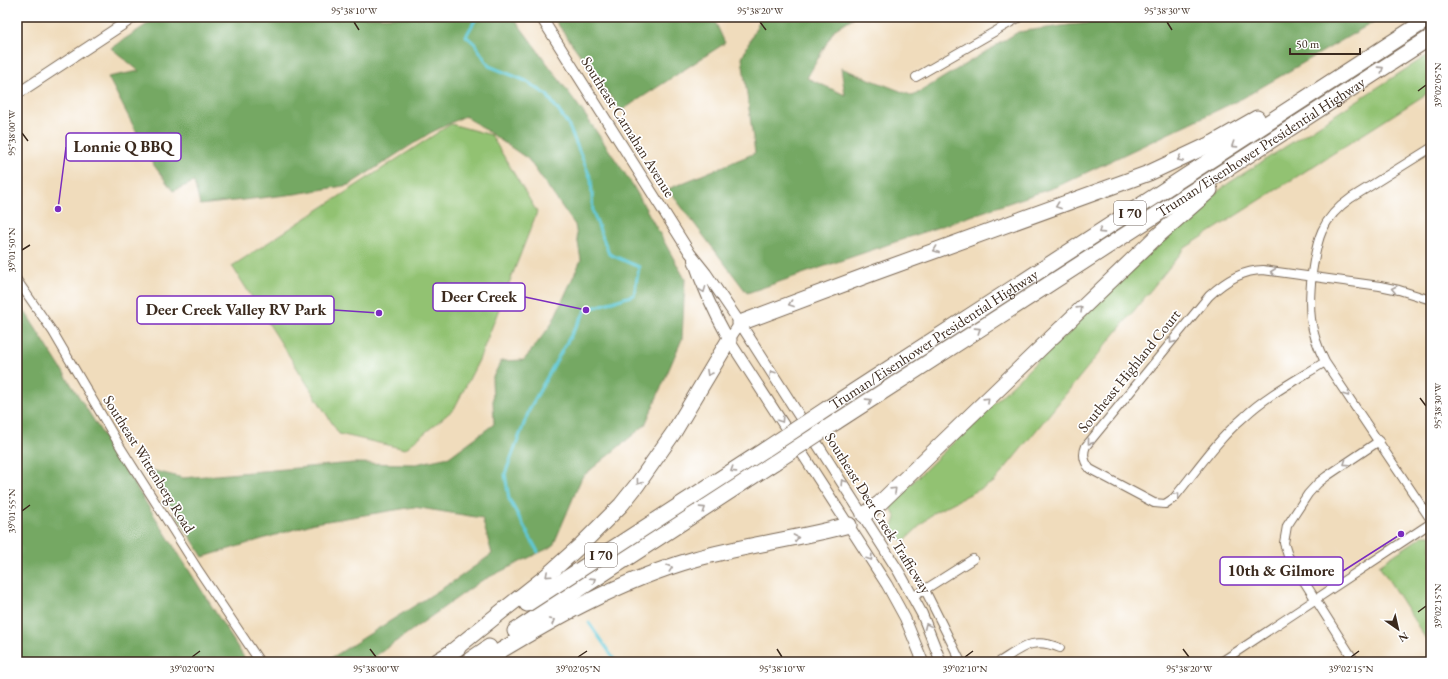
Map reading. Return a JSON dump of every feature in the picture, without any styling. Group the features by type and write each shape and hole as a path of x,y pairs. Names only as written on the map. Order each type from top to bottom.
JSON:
{"highway":[{"name":"Truman/Eisenhower Presidential Highway","path":"436,662 1431,17"},
{"name":"Truman/Eisenhower Presidential Highway","path":"467,662 1431,37"},
{"path":"740,323 868,274 1149,173 1215,142 1304,90 1374,54"},
{"path":"864,515 880,504 1154,239 1199,199 1244,166 1295,125"},
{"path":"450,653 543,580 621,505 674,432 729,340"},
{"path":"482,662 564,613 624,584 656,572 718,553 807,536 849,525"}],"street":[{"path":"17,94 134,17"},
{"name":"Southeast Carnahan Avenue","path":"541,17 690,253 706,273 740,323"},
{"path":"916,77 1020,17"},
{"path":"1221,662 1431,522 1379,441 1325,362 1316,341 1311,324 1309,309 1316,247 1321,233 1333,214 1352,198 1431,148"},
{"name":"Southeast Carnahan Avenue","path":"690,253 705,296 729,340"},
{"name":"Southeast Highland Court","path":"1312,277 1259,270 1236,277 1217,288 1086,446 1083,454 1084,459 1090,469 1154,503 1165,504 1174,498 1230,430 1244,416 1264,401 1325,362"},
{"path":"1312,277 1380,286 1431,300"},
{"name":"Southeast Wittenberg Road","path":"17,280 53,332 122,448 197,568 260,662"},
{"path":"729,340 740,323"},
{"name":"Southeast Deer Creek Trafficway","path":"740,323 864,515 913,597 941,662"},
{"name":"Southeast Deer Creek Trafficway","path":"729,340 897,602 923,662"},
{"path":"1355,662 1288,556 1284,536 1287,526 1294,515 1308,494 1318,483 1379,441"},
{"path":"849,525 864,515"},
{"path":"913,597 973,560"},
{"path":"925,590 961,662"},
{"path":"999,662 1023,647 1032,644 1049,644 1060,648"}],"green space":[{"path":"158,17 513,17 583,112 632,184 685,279 682,339 645,425 582,477 553,546 481,581 367,662 325,662 457,579 492,554 482,518 414,507 315,523 203,557 147,469 183,478 353,463 416,464 449,457 494,424 492,379 501,361 524,360 551,325 581,260 575,225 528,159 465,116 430,133 349,185 295,194 200,205 194,182 173,191 153,164 108,77 139,71 111,48"},
{"path":"559,17 713,17 725,43 621,111 554,19"},
{"path":"761,17 854,17 834,30 807,78 845,95 841,68 913,96 1018,32 1069,25 1162,17 1382,17 1243,98 1058,186 747,293 668,189 755,153 742,58"},
{"path":"1431,53 1431,91 1185,248 994,482 933,513 904,541 890,533 896,518 889,505 1191,212 1229,183"},
{"path":"451,124 491,135 537,212 479,360 454,409 405,449 339,434 232,266"},
{"path":"17,299 247,662 17,662"},
{"path":"1424,535 1431,535 1431,647 1379,565"}],"waterway":[{"path":"477,17 466,36 475,44 489,66 526,81 547,95 568,124 591,179 593,212 609,254 639,267 634,295 586,310 530,408 505,474 509,499 538,552"},
{"path":"589,623 616,662"}],"place":[{"name":"Lonnie Q BBQ","path":"58,209"},
{"name":"Deer Creek","path":"586,310"},
{"name":"Deer Creek Valley RV Park","path":"379,313"},
{"name":"10th & Gilmore","path":"1401,534"}]}
